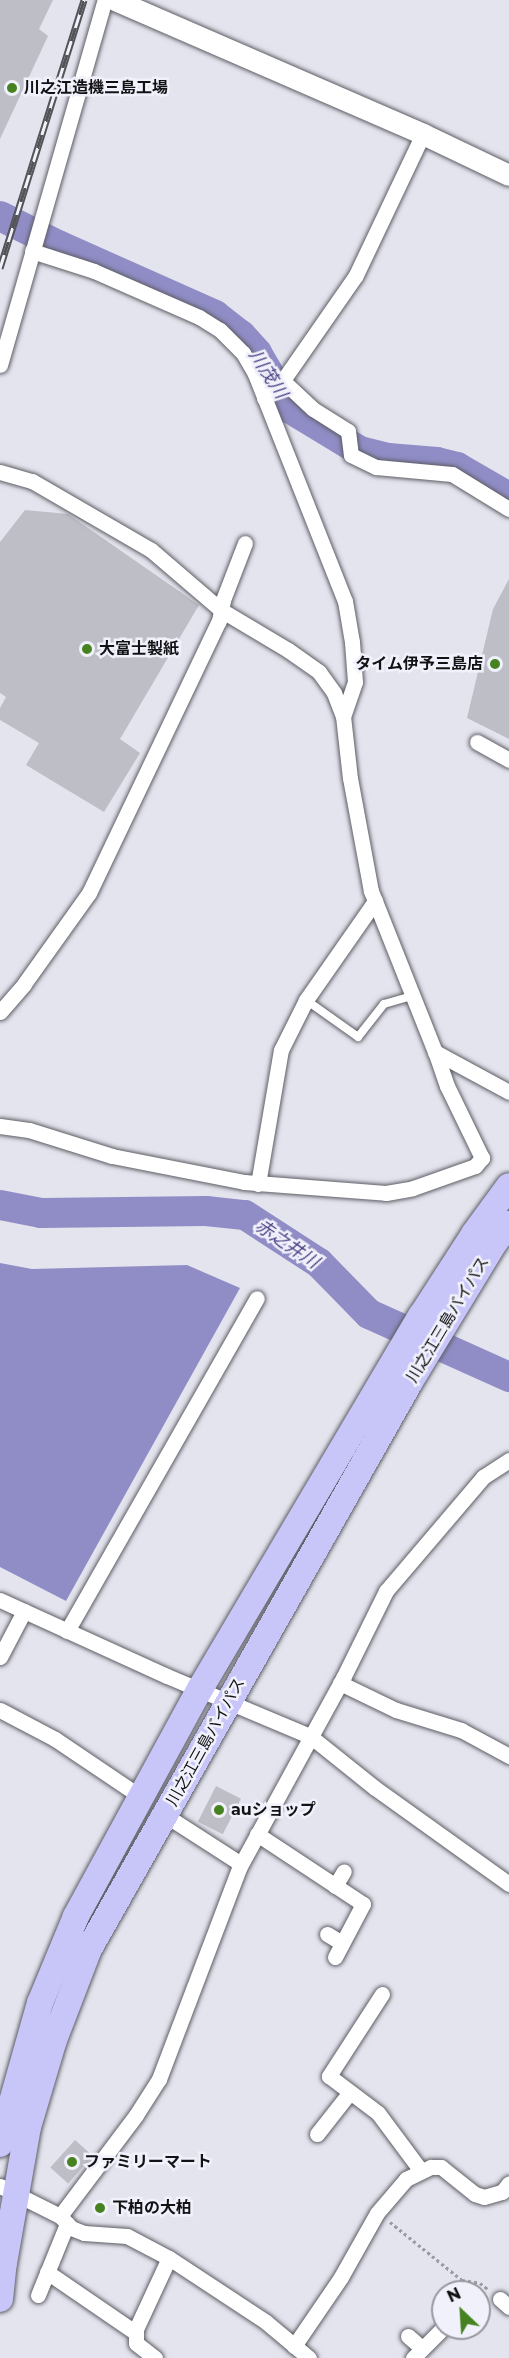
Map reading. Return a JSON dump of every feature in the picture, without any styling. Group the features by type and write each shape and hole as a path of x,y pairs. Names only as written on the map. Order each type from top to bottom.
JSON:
{"highway":[{"name":"川之江三島バイパス","path":"0,2299 8,2190 54,2040 90,1949 229,1701 399,1377 421,1316 474,1234 509,1186"},
{"name":"川之江三島バイパス","path":"0,2144 40,2003 76,1916 200,1689 399,1377 444,1328 495,1242 509,1224"}],"street":[{"path":"0,365 105,0"},
{"path":"115,0 509,175"},
{"path":"265,397 281,381 356,275 423,135"},
{"path":"33,247 199,317 220,330 243,353 265,397 345,601 352,642 355,682 343,716"},
{"path":"281,381 314,409 348,431 351,455 376,467 452,474 509,509"},
{"path":"0,472 32,481 81,507 151,550 221,610 288,650 319,672 333,693 343,716 350,778 375,901 447,1086 482,1158 475,1166 413,1188 386,1194 258,1184 112,1156 29,1130 0,1126"},
{"path":"0,1012 24,984 89,893 219,621 245,543"},
{"path":"477,742 509,760"},
{"path":"258,1184 280,1050 306,1000 375,901"},
{"path":"435,1052 509,1092"},
{"path":"67,1631 257,1298"},
{"path":"38,2295 63,2220 159,2079 241,1864 340,1683 386,1591 483,1477 509,1460"},
{"path":"0,1600 310,1736 375,1788 509,1884"},
{"path":"0,1657 24,1611"},
{"path":"340,1683 396,1710 461,1730 509,1756"},
{"path":"0,1710 55,1738 141,1797"},
{"path":"165,1815 241,1864"},
{"path":"257,1834 363,1904 339,1950 327,1934"},
{"path":"335,1886 344,1871"},
{"path":"382,1994 329,2076 378,2113 421,2171"},
{"path":"317,2134 350,2092"},
{"path":"294,2346 341,2277 392,2193 406,2179 421,2171 441,2167 475,2193 484,2197 502,2192 509,2183"},
{"path":"8,2190 84,2233 127,2236 169,2259 266,2322 309,2358"},
{"path":"146,2355 136,2343 136,2333 169,2259"},
{"path":"47,2272 136,2333"},
{"path":"408,2336 417,2353 431,2340"}],"lane":[{"path":"306,1000 358,1036 384,1004 412,996"}],"path":[{"path":"370,2226 388,2220 462,2280 480,2283 504,2303"}],"shaded area":[{"path":"0,1263 32,1269 187,1265 240,1288 66,1601 0,1567"}],"building":[{"name":"川之江造機三島工場","path":"0,0 53,0 39,29 48,36 0,139"},
{"name":"大富士製紙","path":"25,510 68,514 199,605 120,739 140,753 104,812 26,765 39,743 0,720 0,708 6,697 0,693 0,542"},
{"name":"タイム伊予三島店","path":"509,579 509,739 467,718 493,609"},
{"name":"auショップ","path":"216,1786 241,1799 223,1834 198,1822"},
{"name":"ファミリーマート","path":"75,2140 93,2156 68,2184 50,2167"}],"waterway":[{"name":"川茂川","path":"0,216 58,245 215,315 241,335 257,353 289,408 360,451 388,458 437,462 457,467 509,497"},
{"name":"赤之井川","path":"0,1205 41,1213 206,1211 245,1215 319,1263 369,1314 509,1377"}],"railway":[{"path":"0,268 84,0"}],"place":[{"name":"川之江造機三島工場","path":"12,88"},
{"name":"大富士製紙","path":"87,649"},
{"name":"タイム伊予三島店","path":"495,664"},
{"name":"auショップ","path":"219,1810"},
{"name":"ファミリーマート","path":"72,2162"},
{"name":"下柏の大柏","path":"100,2208"}]}
